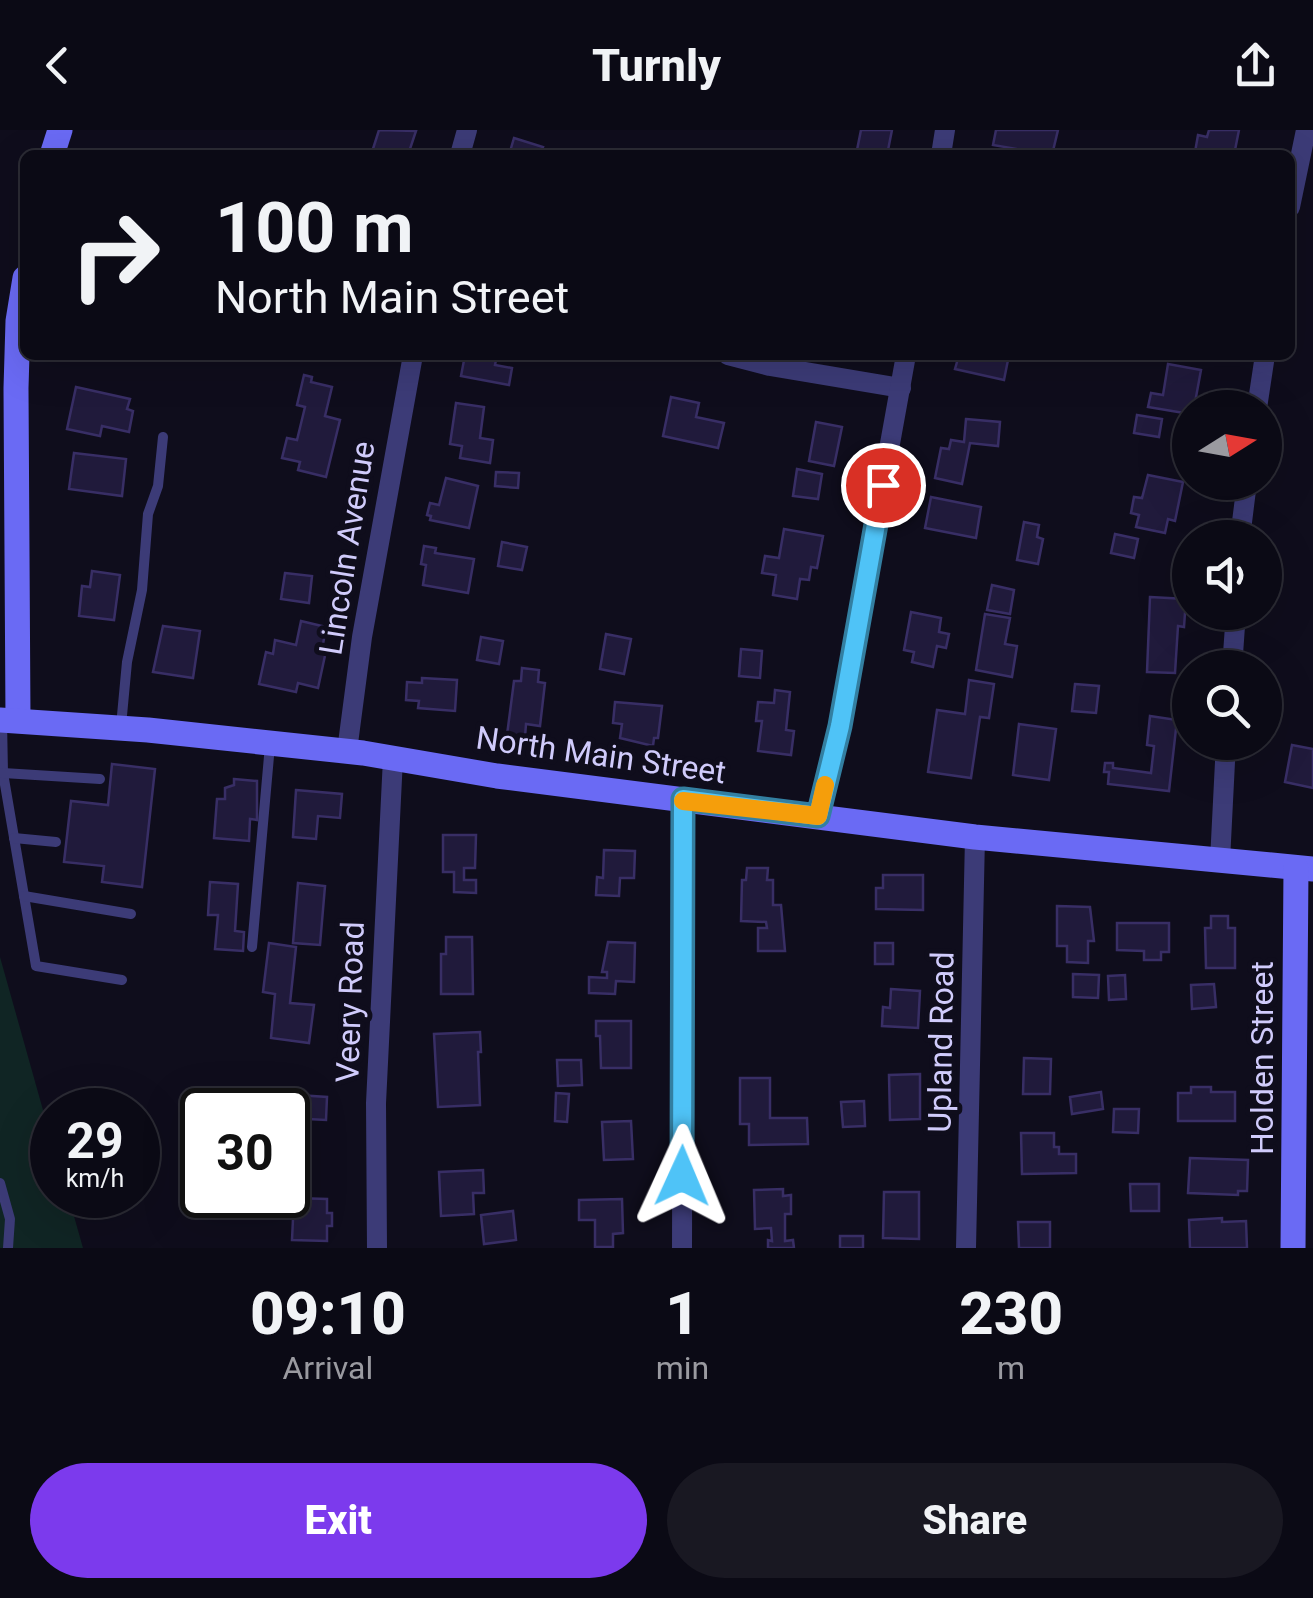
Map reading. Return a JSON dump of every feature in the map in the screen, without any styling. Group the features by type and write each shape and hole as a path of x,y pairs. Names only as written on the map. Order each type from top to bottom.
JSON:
{"main road":[{"path":"7,719 10,363 20,309"},
{"name":"North Main Street","path":"7,719 347,751 496,776 975,837 1305,869"},
{"name":"Holden Street","path":"1294,1248 1305,869"}],"street":[{"path":"1295,183 1306,130"},
{"name":"Lincoln Avenue","path":"347,751 362,636 411,360"},
{"path":"754,360 901,388"},
{"path":"818,816 840,726 905,360"},
{"path":"1260,390 1264,360"},
{"name":"Veery Road","path":"377,1248 376,1102 393,758"},
{"path":"1220,860 1225,760"},
{"path":"682,1248 683,799"},
{"name":"Upland Road","path":"966,1248 975,837"}],"lane":[{"path":"121,727 142,590 148,514 158,486 163,437"},
{"path":"7,719 3,773 36,966 122,980"},
{"path":"252,948 270,744"},
{"path":"3,773 100,779"},
{"path":"14,838 56,842"},
{"path":"24,896 131,914"},
{"path":"0,1184 10,1219 8,1248"}],"green space":[{"path":"0,957 37,1088 30,1088 30,1218 75,1218 83,1248 0,1248"}],"building":[{"path":"379,130 416,131 410,150 373,150"},
{"path":"861,130 892,130 888,150 857,150"},
{"path":"996,130 1058,130 1053,150 993,145"},
{"path":"1209,130 1239,130 1235,150 1195,150 1198,135 1207,137"},
{"path":"514,138 543,147 542,150 510,150"},
{"path":"464,360 496,360 495,365 512,368 509,385 461,376"},
{"path":"958,360 1008,360 1004,380 955,369"},
{"path":"1168,364 1201,370 1197,390 1172,390 1172,411 1148,407 1151,393 1163,395"},
{"path":"304,375 312,377 311,382 332,387 325,416 340,420 326,477 298,470 300,462 282,458 287,438 297,440 305,407 297,405"},
{"path":"76,387 130,399 127,409 133,411 129,432 102,426 100,436 67,429"},
{"path":"671,397 699,403 696,417 724,423 718,448 663,436"},
{"path":"456,403 484,407 480,438 493,440 490,463 460,458 462,446 450,444"},
{"path":"1137,415 1162,419 1159,437 1134,433"},
{"path":"966,419 1000,422 998,446 970,443 962,484 935,478 941,448 949,449 951,440 964,442"},
{"path":"816,422 842,427 834,466 809,461"},
{"path":"74,453 126,459 122,496 69,489"},
{"path":"797,469 822,474 818,499 793,496"},
{"path":"496,472 519,473 518,488 495,486"},
{"path":"1148,475 1172,480 1172,500 1179,500 1175,520 1168,519 1165,533 1136,527 1139,515 1131,513 1134,497 1142,498"},
{"path":"446,478 478,486 469,528 430,520 427,515 430,503 439,505"},
{"path":"931,497 981,507 976,538 925,528"},
{"path":"1024,522 1039,525 1037,537 1043,539 1038,564 1017,560"},
{"path":"784,529 823,536 817,568 811,567 809,580 800,579 797,599 773,595 776,575 762,573 765,556 779,558"},
{"path":"1115,534 1138,539 1134,558 1111,553"},
{"path":"502,542 527,547 522,570 498,566"},
{"path":"424,546 436,548 435,553 474,559 468,593 423,585"},
{"path":"92,571 120,575 114,620 79,616 82,586 90,587"},
{"path":"285,573 312,576 309,603 281,599"},
{"path":"992,585 1014,590 1010,614 987,610"},
{"path":"1150,597 1172,598 1172,630 1178,630 1176,650 1172,650 1172,673 1147,672"},
{"path":"911,612 941,618 939,632 949,634 946,648 937,646 933,667 912,662 914,652 904,650"},
{"path":"985,614 1010,618 1005,644 1017,646 1012,677 976,670"},
{"path":"301,621 326,627 322,650 326,651 318,688 298,683 296,692 259,684 266,652 273,654 275,640 296,645"},
{"path":"163,626 200,631 193,678 153,672"},
{"path":"606,634 631,639 624,674 600,669"},
{"path":"481,637 503,641 499,664 477,660"},
{"path":"741,649 762,651 760,678 739,676"},
{"path":"522,668 539,670 538,682 545,683 540,726 526,724 525,737 507,735 514,681 521,681"},
{"path":"422,678 457,680 455,711 418,708 419,701 406,700 407,682 422,683"},
{"path":"969,680 994,684 989,718 980,717 971,778 928,772 937,710 965,714"},
{"path":"1075,684 1099,686 1096,713 1072,711"},
{"path":"775,690 790,692 786,730 794,731 791,755 758,751 762,721 756,721 758,702 774,703"},
{"path":"615,702 662,706 658,738 654,738 653,746 620,738 622,724 613,723"},
{"path":"1150,716 1172,719 1169,791 1108,784 1105,763 1113,763 1113,768 1151,773 1154,746 1147,745"},
{"path":"1019,724 1056,729 1049,780 1013,775"},
{"path":"1292,745 1313,749 1313,788 1285,782"},
{"path":"112,764 155,769 142,887 102,882 104,866 64,862 71,801 108,805"},
{"path":"234,779 257,781 257,820 250,819 249,841 214,838 217,799 225,799 225,788 234,785"},
{"path":"296,790 342,794 340,818 318,816 316,839 293,837"},
{"path":"443,835 476,835 475,868 464,868 464,880 476,880 476,893 454,892 454,872 443,872"},
{"path":"604,850 635,851 634,878 620,878 619,896 596,895 597,877 603,878"},
{"path":"747,868 768,868 767,880 773,880 773,905 781,905 785,951 758,951 758,928 767,928 766,922 741,921 742,880 746,880"},
{"path":"883,875 923,875 923,910 876,909 876,888 883,888"},
{"path":"210,882 238,884 235,931 244,932 243,951 215,949 218,915 208,915"},
{"path":"298,883 325,886 320,945 293,943"},
{"path":"1057,906 1090,907 1094,941 1088,941 1088,963 1067,962 1067,946 1057,946"},
{"path":"1211,916 1228,916 1228,928 1235,928 1235,968 1206,968 1205,928 1211,928"},
{"path":"1117,923 1169,923 1169,952 1161,952 1161,960 1144,960 1144,951 1117,950"},
{"path":"446,937 472,937 473,994 441,994 441,954 446,954"},
{"path":"608,942 635,943 634,982 616,981 615,994 589,993 589,977 607,978 607,972 602,972"},
{"path":"269,943 296,947 290,1003 314,1005 309,1043 271,1038 275,994 263,992"},
{"path":"875,943 893,943 893,964 875,964"},
{"path":"1073,974 1099,975 1098,998 1073,997"},
{"path":"1125,975 1126,999 1109,1000 1108,976"},
{"path":"1214,984 1216,1007 1192,1009 1191,985"},
{"path":"891,989 920,991 918,1028 882,1026 883,1007 890,1008"},
{"path":"596,1021 631,1021 631,1068 601,1068"},
{"path":"480,1032 480,1105 438,1107 434,1034"},
{"path":"1024,1058 1051,1059 1050,1094 1023,1094"},
{"path":"557,1060 581,1060 582,1085 558,1086"},
{"path":"920,1074 920,1119 890,1120 889,1075"},
{"path":"740,1078 770,1078 770,1118 807,1118 808,1144 749,1145 749,1124 740,1124"},
{"path":"1191,1087 1235,1092 1235,1121 1178,1121 1178,1093 1191,1093"},
{"path":"1101,1092 1103,1109 1072,1114 1070,1097"},
{"path":"556,1093 569,1094 567,1122 555,1121"},
{"path":"310,1096 327,1097 326,1120 310,1119"},
{"path":"864,1101 865,1126 843,1127 841,1102"},
{"path":"1114,1109 1139,1109 1138,1133 1113,1132"},
{"path":"631,1121 633,1159 604,1160 602,1122"},
{"path":"1021,1133 1054,1133 1054,1147 1059,1147 1059,1154 1076,1154 1076,1173 1022,1174"},
{"path":"1190,1158 1248,1160 1247,1191 1238,1191 1238,1195 1188,1193"},
{"path":"483,1170 484,1193 473,1193 474,1214 441,1216 439,1172"},
{"path":"1130,1184 1159,1184 1159,1211 1131,1211"},
{"path":"783,1189 783,1196 791,1195 791,1214 785,1214 785,1241 793,1240 794,1248 768,1248 771,1228 755,1229 754,1190"},
{"path":"884,1192 919,1192 919,1239 883,1238"},
{"path":"310,1198 327,1199 332,1226 327,1226 327,1241 292,1240 293,1218 310,1218"},
{"path":"622,1199 623,1233 613,1234 613,1247 595,1247 595,1220 579,1220 579,1200"},
{"path":"513,1211 516,1240 484,1244 481,1215"},
{"path":"1222,1218 1222,1222 1246,1221 1247,1248 1190,1248 1189,1220"},
{"path":"1018,1222 1050,1222 1050,1248 1019,1248"},
{"path":"840,1236 863,1236 863,1248 840,1248"}],"slow traffic":[{"path":"683,801 818,816 825,785"}],"route":[{"path":"682,1176 683,799 818,816 840,726 883,485"}]}
